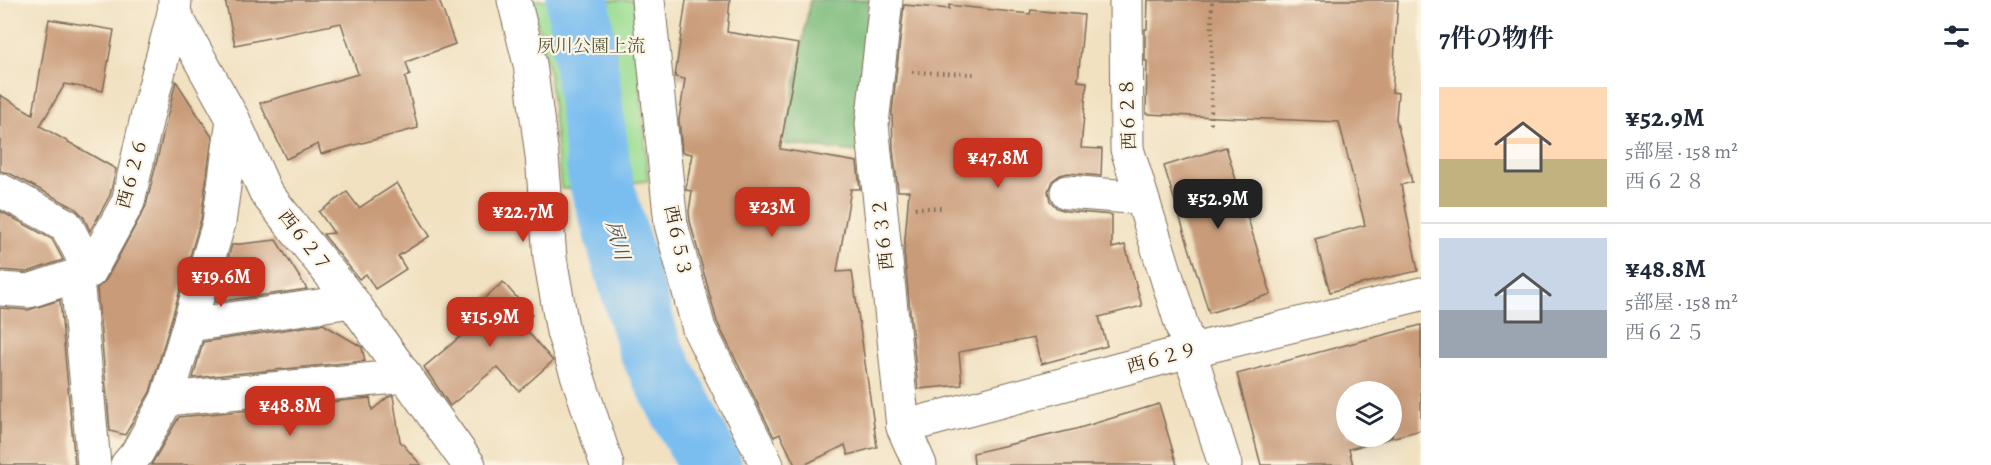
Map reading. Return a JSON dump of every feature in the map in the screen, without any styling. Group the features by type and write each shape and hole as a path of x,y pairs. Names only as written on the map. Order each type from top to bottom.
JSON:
{"street":[{"path":"514,0 531,64 542,156 550,258 563,332 607,465"},
{"name":"西６５３","path":"648,0 671,224 699,329 766,465"},
{"name":"西６３２","path":"886,0 872,124 903,427 920,465"},
{"name":"西６２８","path":"1126,0 1127,149 1226,465"},
{"name":"西６２７","path":"174,6 233,119 266,193 352,301 469,465"},
{"name":"西６２６","path":"84,274 128,202 174,6"},
{"path":"127,465 137,453 167,399 190,325 219,224 233,119"},
{"path":"0,190 66,225 84,274 94,465"},
{"path":"1067,192 1142,198"},
{"path":"0,289 29,291 84,274"},
{"name":"西６２９","path":"903,427 1190,351 1421,294"},
{"path":"190,325 352,301"},
{"path":"167,399 406,376"}],"path":[{"path":"1211,124 1212,0"},
{"path":"878,71 975,74"}],"green space":[{"name":"夙川公園上流","path":"532,0 634,0 648,181 561,189 549,71"},
{"path":"810,0 869,0 857,152 784,144"}],"building":[{"path":"225,0 439,0 455,44 406,62 410,75 405,77 418,128 321,154 318,144 286,159 260,103 358,74 341,23 235,45"},
{"path":"686,0 730,0 727,32 799,44 780,149 857,162 860,189 851,189 837,272 852,271 877,447 848,455 845,445 804,465 795,465 780,434 774,437 717,322 690,221 692,191 686,188 692,154 682,152 679,120 685,79 675,77"},
{"path":"1148,0 1398,0 1392,92 1398,93 1396,119 1412,182 1401,185 1418,271 1330,292 1315,239 1365,225 1339,122 1146,114 1145,29 1147,29"},
{"path":"904,5 949,9 949,5 1030,14 1031,10 1084,15 1078,81 1087,82 1081,148 1102,149 1101,176 1068,173 1060,175 1052,181 1048,191 1050,201 1057,208 1066,211 1112,215 1112,248 1125,245 1142,306 1099,317 1107,346 1041,364 1034,338 959,352 962,385 918,389 904,252 909,191 898,191 893,149 892,112"},
{"path":"49,19 114,30 103,91 65,84 40,126 116,169 110,195 90,231 83,216 75,208 9,173 0,171 0,95 33,114"},
{"path":"176,81 212,137 201,219 150,392 125,435 110,431 97,288 106,280 146,206"},
{"path":"1226,147 1271,294 1209,313 1164,166"},
{"path":"397,183 430,236 398,256 406,269 375,289 366,274 359,279 323,234 334,233 319,212 347,192 359,208"},
{"path":"0,211 52,239 63,260 27,272 0,270"},
{"path":"276,240 307,289 215,302 232,245"},
{"path":"503,282 532,315 522,325 553,361 519,391 497,367 450,406 424,367 467,331 458,321"},
{"path":"60,300 75,465 0,465 0,308 28,310"},
{"path":"323,324 362,347 365,361 193,378 203,342"},
{"path":"1421,325 1421,430 1402,435 1402,381 1336,381 1336,447 1357,447 1349,449 1353,465 1261,465 1237,374"},
{"path":"393,396 400,441 421,465 151,465 179,417 370,398 372,410 388,397"},
{"path":"1159,404 1177,465 974,465 973,453 1076,429"}],"waterway":[{"name":"夙川","path":"578,0 600,179 649,346 710,465"}]}
